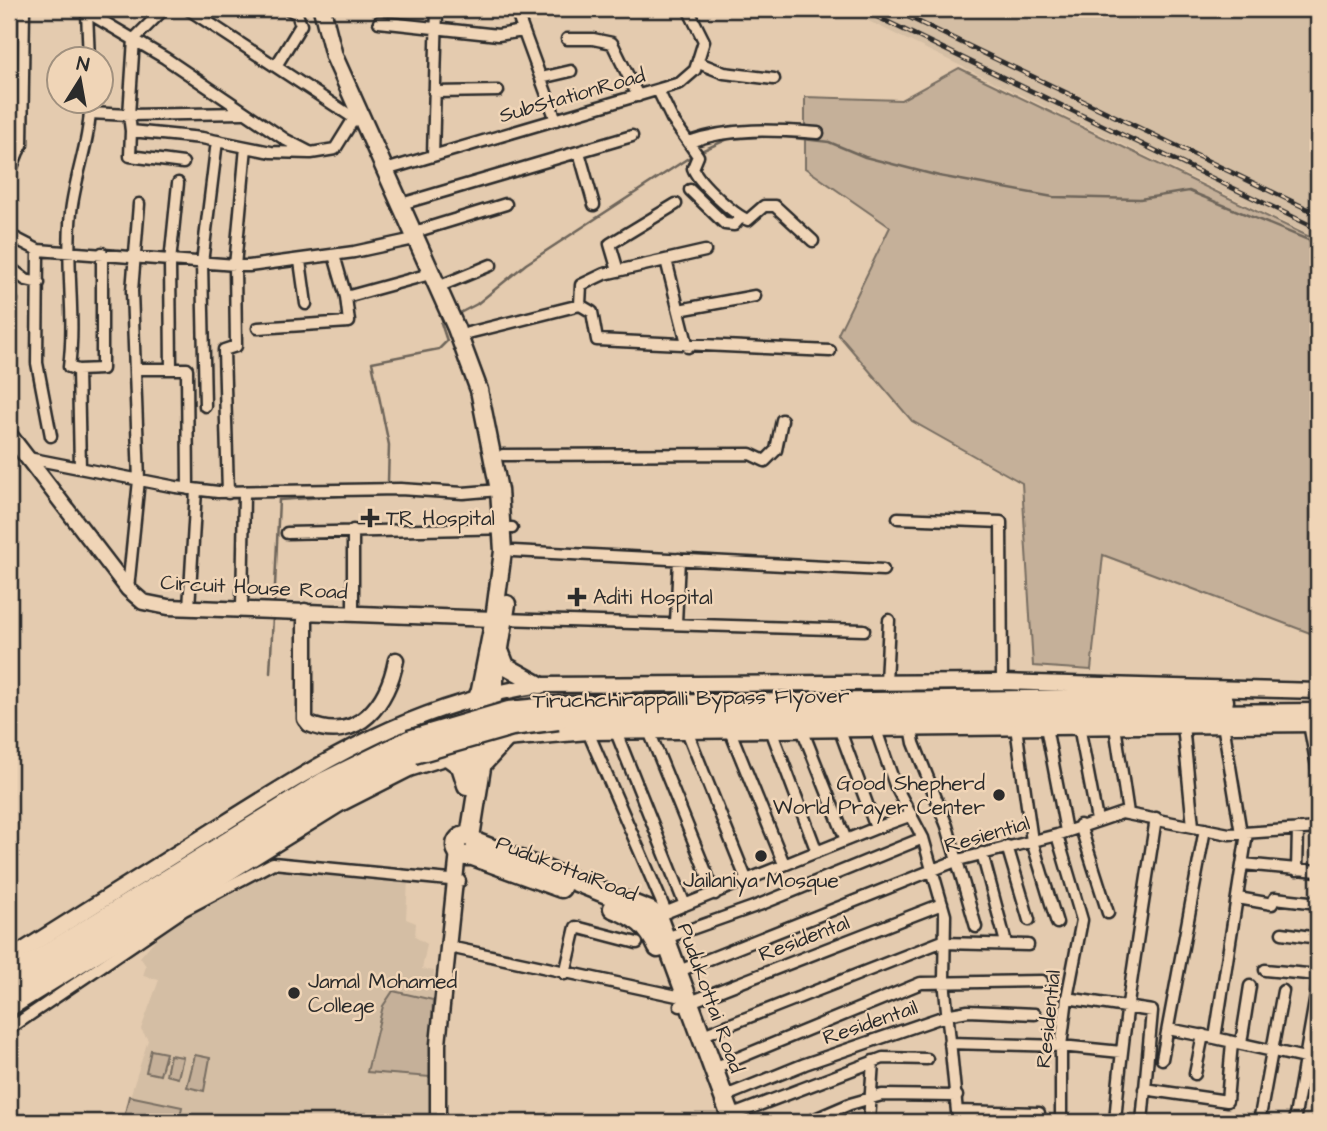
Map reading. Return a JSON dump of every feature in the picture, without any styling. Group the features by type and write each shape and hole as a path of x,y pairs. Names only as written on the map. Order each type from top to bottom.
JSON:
{"highway":[{"path":"468,788 480,745 486,693"},
{"name":"Tiruchchirappalli Bypass Flyover","path":"9,977 325,781 416,752 512,726 555,720 1099,699 1318,703"},
{"name":"Tiruchchirappalli Bypass Flyover","path":"555,720 1315,720"},
{"path":"482,764 505,739"},
{"path":"469,811 482,764 480,745"},
{"name":"Tiruchchirappalli Bypass Flyover","path":"9,994 336,793 416,752"},
{"path":"446,755 461,766 468,788 467,846"},
{"name":"Pudukottai Road","path":"467,846 661,914 666,938 679,971 682,1002 703,1034 728,1120"},
{"name":"PudukottaiRoad","path":"467,846 642,922 651,931 728,1120"}],"main road":[{"path":"322,9 334,56 361,119 488,388 503,455 507,528 503,551 500,653 486,693"},
{"path":"332,9 361,119 392,168 408,202 417,234"},
{"path":"462,331 479,390 513,551 486,693"},
{"path":"500,653 506,666 540,685"}],"street":[{"path":"9,175 13,152 22,145 24,9"},
{"path":"164,9 134,38 129,115 130,156 183,163"},
{"path":"131,131 299,154 335,149 361,119 188,9"},
{"path":"433,156 437,9"},
{"path":"688,9 704,41 699,63 724,73 774,79"},
{"path":"276,66 300,29 294,10"},
{"path":"89,46 88,12 134,38 244,113 311,152"},
{"path":"518,16 556,120"},
{"path":"379,22 436,26 498,36 523,31"},
{"path":"567,39 612,43 638,96"},
{"name":"SubStationRoad","path":"392,168 680,83 699,63"},
{"path":"541,78 571,71"},
{"path":"657,90 671,119 693,148 695,173 741,217 748,220 764,206 775,206 813,241"},
{"path":"434,92 498,91"},
{"path":"116,114 244,113"},
{"path":"89,116 70,215 72,345 69,367 78,370 102,369 102,253"},
{"path":"693,148 714,133 737,130 818,133"},
{"path":"408,202 632,136"},
{"path":"205,406 202,263 217,141"},
{"path":"228,493 224,350 236,346 235,266 246,148"},
{"path":"579,152 594,205"},
{"path":"171,369 170,262 178,183"},
{"path":"690,190 725,224 734,225 741,217"},
{"path":"128,589 139,481 132,291 139,204"},
{"path":"9,235 38,250 102,253 170,262 235,266 300,261 334,255 417,234 506,204"},
{"path":"618,271 610,244 676,204"},
{"path":"38,250 37,363 51,436"},
{"path":"580,305 581,285 618,271 705,251"},
{"path":"258,328 349,322 346,297 334,255"},
{"path":"666,260 688,346"},
{"path":"300,261 306,304"},
{"path":"346,297 440,287 491,265"},
{"path":"9,267 26,280 39,283"},
{"path":"679,310 755,296"},
{"path":"462,331 580,305 592,312 597,340 830,351"},
{"path":"135,369 187,369 192,489 189,608"},
{"path":"78,370 80,468"},
{"path":"503,455 750,454 765,461 776,450 782,420"},
{"name":"Circuit House Road","path":"9,434 128,589 143,602 189,608 500,619"},
{"path":"27,458 139,481 228,493 400,489 463,493 499,490"},
{"path":"242,608 244,494"},
{"path":"898,518 1001,522 1004,570 1002,682"},
{"path":"287,533 507,528"},
{"path":"353,530 353,613"},
{"path":"513,551 883,570"},
{"path":"676,623 679,559"},
{"path":"305,611 305,719 309,724 343,727 368,718 376,711 393,675 396,660"},
{"path":"500,619 864,630"},
{"path":"886,682 889,620"},
{"path":"9,959 320,763 410,719 486,693 540,685 886,682 1165,684 1318,691"},
{"path":"540,685 555,720"},
{"path":"410,719 416,752"},
{"path":"9,1009 340,804 416,752 446,755 505,739 555,720 588,732 1183,725 1315,720 1318,772"},
{"path":"1215,1038 1243,864 1244,833 1223,724"},
{"path":"1183,725 1193,826"},
{"path":"1079,726 1097,820"},
{"path":"1115,726 1128,813"},
{"path":"875,727 895,785 923,838 945,915 943,942 946,1016 958,1117 1038,1113"},
{"path":"911,727 914,743 958,860 976,927"},
{"path":"1016,727 1032,841 1057,923"},
{"path":"1046,727 1062,833"},
{"path":"839,728 876,828"},
{"path":"802,729 846,840"},
{"path":"771,730 817,852"},
{"path":"649,731 715,894"},
{"path":"687,731 747,880"},
{"path":"730,731 784,864"},
{"path":"588,732 661,914 912,815"},
{"path":"616,732 685,905"},
{"name":"Resiential","path":"679,971 958,860 1128,813 1205,829 1244,833 1318,828"},
{"path":"1115,1122 1126,1007 1156,818"},
{"path":"1080,825 1108,913"},
{"path":"1162,1059 1205,829"},
{"path":"1297,870 1298,829"},
{"name":"Residential","path":"1061,1122 1061,1046 1082,920 1062,833"},
{"path":"666,938 759,905 923,838"},
{"path":"438,1122 438,1044 457,881 467,846"},
{"path":"1007,846 1030,920"},
{"path":"982,853 1006,943"},
{"path":"9,1029 184,910 273,863 457,881"},
{"path":"1243,864 1318,871"},
{"path":"447,1122 447,978 454,948 457,881"},
{"path":"1238,898 1272,904 1275,898 1318,903"},
{"name":"Residental","path":"682,1002 942,904"},
{"path":"565,974 576,927 637,943"},
{"path":"1282,933 1318,938"},
{"path":"703,1034 943,942 1028,945"},
{"path":"454,948 682,1002"},
{"path":"1265,970 1318,975"},
{"path":"714,1068 921,983 1042,981"},
{"path":"1294,1122 1318,984"},
{"path":"1144,1089 1227,1101 1236,1043 1250,986"},
{"path":"1259,1122 1283,991"},
{"path":"1067,998 1153,1011 1142,1122"},
{"name":"Residentail","path":"723,1097 805,1064 946,1016 968,1012 1035,1014"},
{"path":"1168,1029 1318,1062"},
{"path":"1195,1074 1203,1035"},
{"path":"949,1042 1061,1046 1121,1052"},
{"path":"728,1120 873,1061 883,1058 927,1059"},
{"path":"869,1122 873,1061"},
{"path":"808,1122 871,1097 957,1097"}],"shaded area":[{"path":"844,9 1318,9 1318,239 854,14"},
{"path":"959,68 1318,241 1318,636 1103,555 1091,670 1033,666 1022,483 912,421 838,334 890,227 805,168 805,97 901,100"},
{"name":"Jamal Mohamed College","path":"266,867 408,880 406,919 416,923 415,937 427,944 422,969 434,971 429,1122 122,1122 148,1040 141,1029 159,980 143,976 146,966 140,957 159,935"},
{"path":"393,991 433,1000 430,1077 367,1072 383,1006"},
{"path":"151,1050 166,1053 160,1075 146,1072"},
{"path":"170,1055 183,1057 178,1078 166,1075"},
{"path":"195,1055 210,1058 204,1091 187,1087"},
{"path":"129,1096 182,1107 179,1122 123,1122"}],"waterway":[{"path":"699,152 728,139 777,136 829,142 865,157 939,176 1053,197 1140,199 1189,191 1318,244"},
{"path":"456,315 477,304 526,264 693,155"},
{"path":"388,482 389,445 372,362 439,349 447,341 441,323 447,320"},
{"path":"274,607 279,500 369,494"},
{"path":"270,673 273,617"}],"railway":[{"path":"861,9 1318,229"},
{"path":"892,9 1318,214"}],"place":[{"name":"TR Hospital","path":"370,518"},
{"name":"Aditi Hospital","path":"577,597"},
{"name":"Good Shepherd World Prayer Center","path":"999,795"},
{"name":"Jailaniya Mosque","path":"761,856"},
{"name":"Jamal Mohamed College","path":"294,993"}]}
